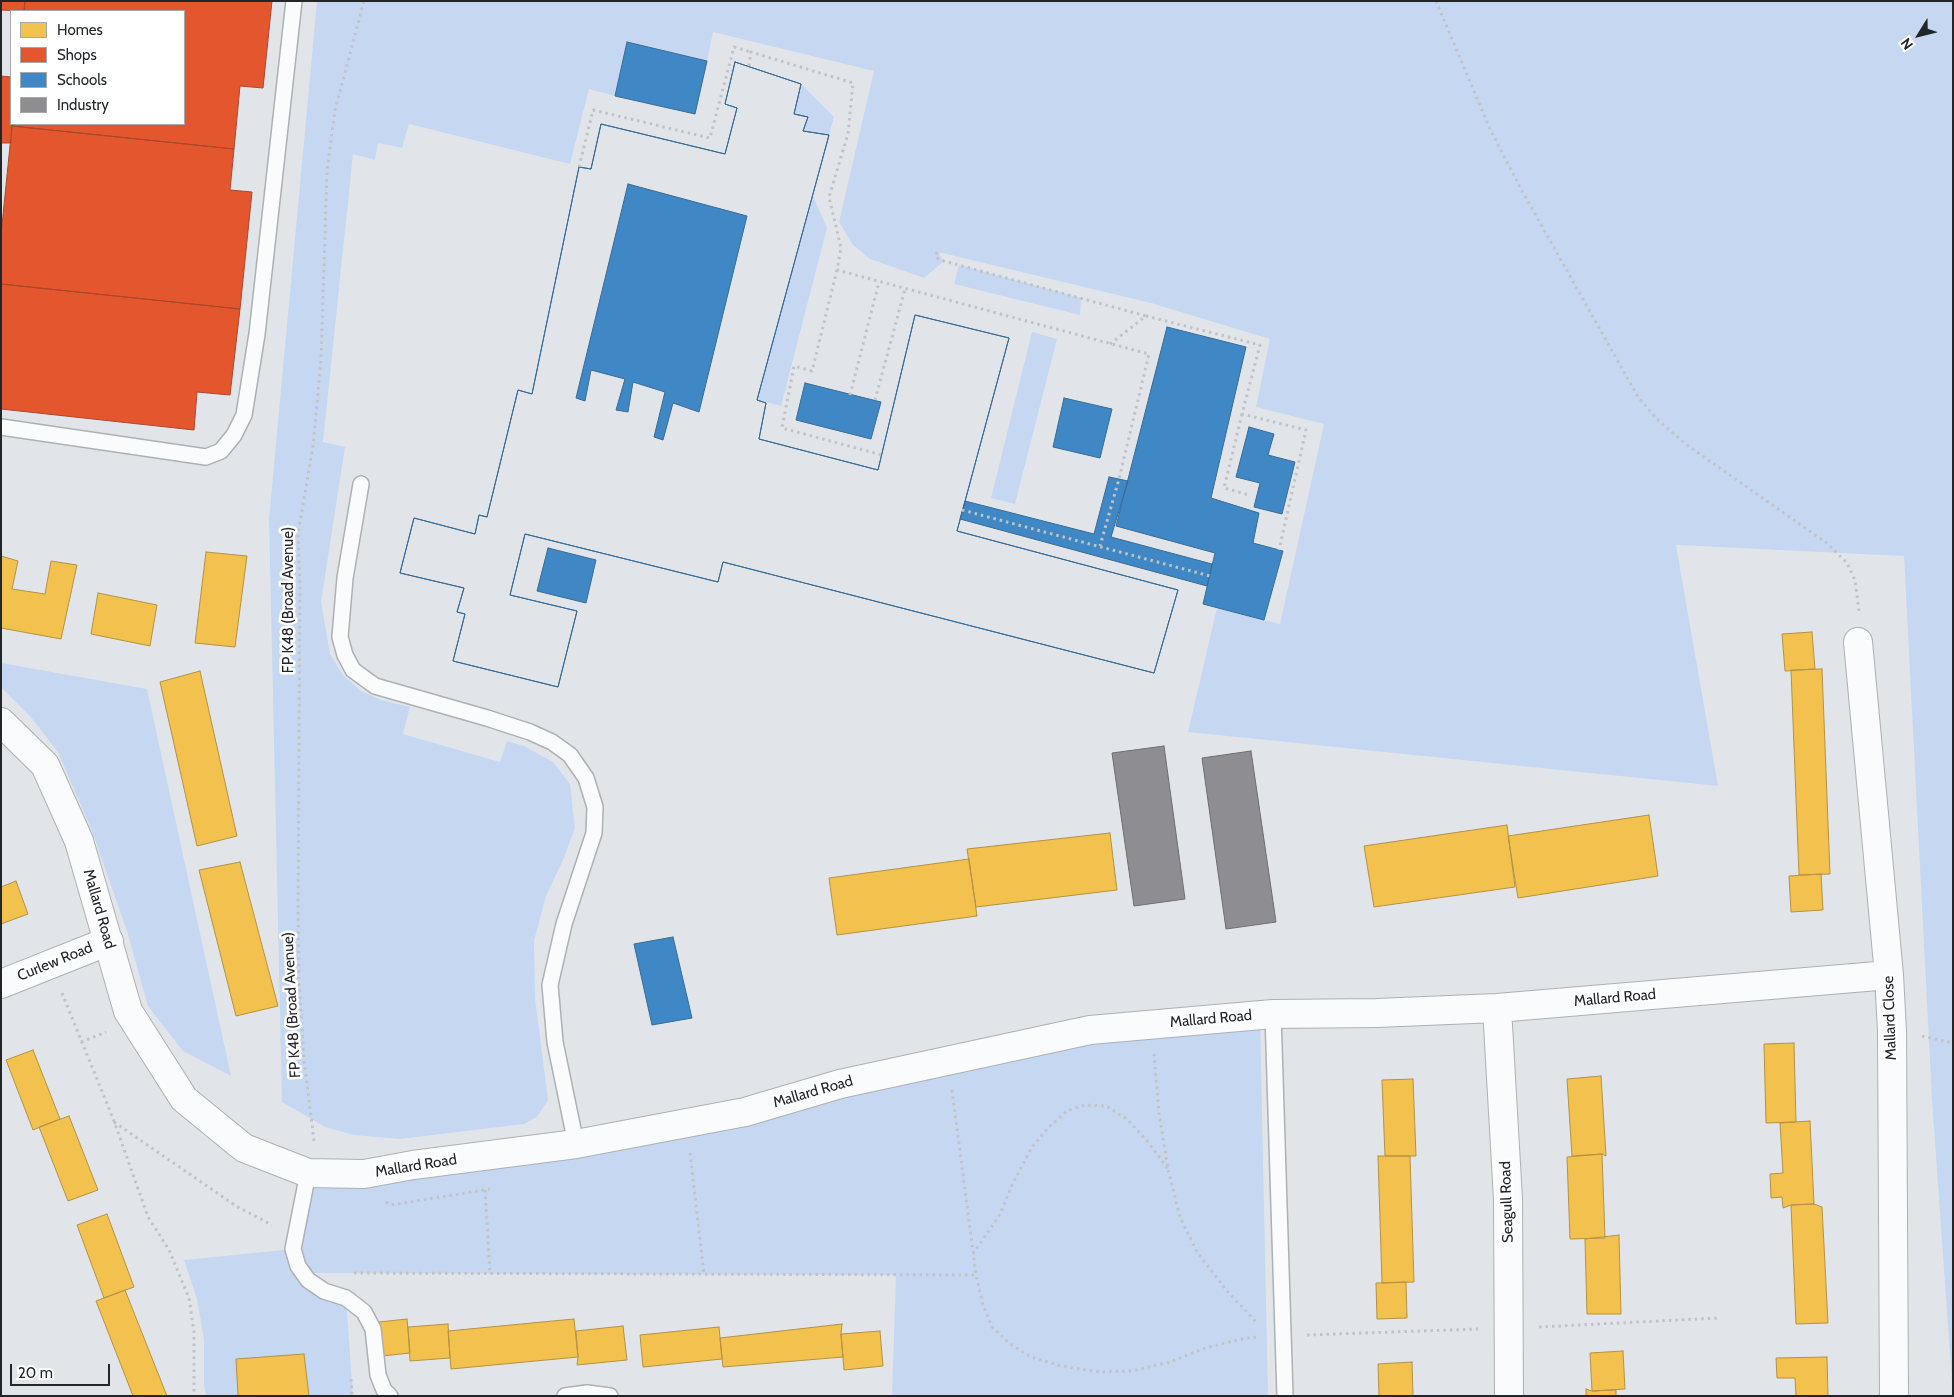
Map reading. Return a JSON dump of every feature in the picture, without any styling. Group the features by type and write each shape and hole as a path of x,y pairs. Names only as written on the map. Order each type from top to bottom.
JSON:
{"street":[{"name":"Mallard Close","path":"1858,642 1889,975 1892,1031 1894,1396"},
{"name":"Mallard Road","path":"1,722 45,766 79,841 109,940 128,1012 184,1099 244,1148 308,1173 364,1174 576,1144 745,1112 840,1084 1090,1030 1273,1014 1377,1013 1497,1008 1889,975"},
{"name":"Curlew Road","path":"1,984 109,940"},
{"name":"Seagull Road","path":"1497,1008 1508,1200 1509,1396"}],"lane":[{"path":"1,427 206,457 221,451 234,435 244,415 257,334 294,1"},
{"path":"361,484 345,578 340,637 345,655 353,670 374,686 487,718 530,732 552,742 570,755 586,778 595,806 594,833 564,924 550,985 555,1042 576,1144"},
{"path":"1273,1014 1286,1396"},
{"path":"308,1173 293,1249 298,1266 308,1280 324,1291 346,1298 364,1312 374,1329 378,1375 384,1390 390,1396"},
{"path":"565,1396 587,1394 610,1396"}],"path":[{"name":"FP K48 (Broad Avenue)","path":"308,1173 314,1140 304,1060 299,980 300,586 298,534 313,446 321,360 327,170 335,110 364,1"},
{"path":"1436,1 1490,129 1521,189 1638,397 1658,420 1687,445 1828,544 1846,563 1855,580 1859,606 1858,642"},
{"path":"579,167 593,110 710,138 734,47 853,83 848,134 829,197 841,248 837,270 812,371 794,366 782,428 882,456"},
{"path":"749,66 751,52"},
{"path":"937,252 936,258 944,261 1260,345 1224,488 1249,494"},
{"path":"837,270 1149,354 1119,479 1100,546"},
{"path":"850,394 879,282"},
{"path":"875,400 905,289"},
{"path":"1110,344 1146,316"},
{"path":"1242,414 1306,430 1279,550"},
{"path":"962,510 1210,576"},
{"path":"51,964 114,1121 148,1217 169,1250 189,1298 194,1332 194,1396"},
{"path":"1152,1024 1159,1113 1168,1169 1180,1218 1197,1252 1227,1291 1260,1327 1266,1337"},
{"path":"948,1061 976,1275 983,1305 992,1327 1010,1344 1031,1357 1061,1366 1099,1372 1132,1371 1170,1362 1205,1348 1246,1338 1718,1318"},
{"path":"973,1254 999,1216 1012,1185 1032,1147 1048,1128 1068,1111 1085,1105 1106,1106 1127,1119 1148,1142 1168,1169"},
{"path":"114,1121 236,1206 295,1236"},
{"path":"689,1144 704,1274"},
{"path":"486,1190 490,1274"},
{"path":"352,1273 976,1275"}],"shaded area":[{"path":"317,1 1953,1 1953,1396 1932,1100 1904,556 1676,545 1718,786 1188,732 1217,608 1280,624 1324,424 1256,407 1270,339 1151,303 938,252 944,261 924,278 870,259 853,245 839,222 874,71 713,32 707,61 627,42 615,96 589,89 570,164 409,124 402,148 378,143 375,160 353,154 323,442 345,447 321,602 330,654 343,675 361,691 381,700 410,707 403,734 500,762 507,741 524,746 553,762 570,784 575,828 563,860 546,896 534,941 535,998 548,1100 537,1117 524,1124 400,1139 354,1135 325,1127 282,1102 269,519"},
{"path":"801,84 834,117 829,135 803,131 808,118 794,114"},
{"path":"813,196 827,228 781,406 757,400"},
{"path":"959,265 1081,298 1080,315 954,284"},
{"path":"1032,332 1057,339 1015,504 991,498"},
{"path":"1,663 147,689 231,1076 183,1051 148,1006 127,931 92,831 58,752 30,716 1,687"},
{"path":"1260,1015 1268,1396 892,1396 896,1275 304,1273 346,1298 353,1396 206,1396 204,1385 204,1340 197,1299 184,1260 293,1249 308,1173 364,1174 840,1084"}],"building: Homes":[{"path":"206,552 247,556 235,647 195,643"},
{"path":"1,556 18,561 12,589 45,594 51,561 77,565 61,639 1,628"},
{"path":"98,593 157,605 150,646 91,634"},
{"path":"1812,632 1815,669 1785,671 1782,634"},
{"path":"1822,669 1830,874 1799,875 1791,670"},
{"path":"200,671 237,836 197,846 160,682"},
{"path":"1649,815 1658,876 1518,898 1508,836"},
{"path":"1507,825 1515,887 1374,907 1364,846"},
{"path":"1110,833 1117,890 976,907 967,849"},
{"path":"969,859 977,916 837,935 829,878"},
{"path":"240,862 278,1006 236,1016 199,870"},
{"path":"1821,874 1823,910 1791,912 1789,876"},
{"path":"16,881 28,914 1,924 1,887"},
{"path":"1794,1043 1796,1122 1766,1123 1764,1044"},
{"path":"33,1050 60,1119 33,1130 6,1060"},
{"path":"1601,1076 1606,1156 1602,1154 1572,1156 1567,1079"},
{"path":"1413,1079 1416,1156 1385,1156 1382,1080"},
{"path":"69,1116 98,1190 68,1201 39,1127"},
{"path":"1810,1121 1814,1204 1791,1205 1783,1208 1782,1197 1771,1198 1770,1174 1783,1173 1780,1123"},
{"path":"1602,1154 1605,1238 1570,1239 1567,1157"},
{"path":"1378,1156 1410,1156 1414,1282 1382,1283"},
{"path":"1814,1204 1822,1207 1828,1323 1796,1324 1791,1205"},
{"path":"107,1214 134,1287 104,1298 77,1225"},
{"path":"1619,1235 1621,1314 1587,1314 1585,1239"},
{"path":"1406,1282 1407,1318 1377,1319 1376,1283"},
{"path":"125,1290 167,1396 133,1396 96,1301"},
{"path":"407,1319 410,1353 382,1356 379,1322"},
{"path":"574,1319 578,1357 451,1369 448,1331"},
{"path":"448,1324 450,1358 410,1361 408,1327"},
{"path":"842,1324 843,1357 723,1367 720,1338"},
{"path":"623,1326 627,1360 577,1365 576,1331"},
{"path":"719,1327 722,1359 643,1367 640,1335"},
{"path":"880,1331 883,1366 844,1370 841,1334"},
{"path":"1623,1351 1625,1389 1592,1391 1590,1353"},
{"path":"304,1354 309,1396 238,1396 236,1359"},
{"path":"1827,1357 1828,1396 1796,1396 1795,1378 1777,1378 1776,1358"},
{"path":"1412,1362 1413,1396 1379,1396 1378,1364"},
{"path":"1586,1389 1592,1391 1616,1390 1616,1396 1586,1396"}],"building: Shops":[{"path":"1,1 25,1 24,10 1,10"},
{"path":"25,1 272,1 263,88 240,86 234,149 12,126 185,125 185,10 24,10"},
{"path":"1,76 10,77 10,125 12,125 11,143 1,143"},
{"path":"12,126 234,149 230,190 252,192 240,309 1,284 1,235"},
{"path":"1,284 240,309 230,395 197,392 194,430 1,409"}],"building: Schools":[{"path":"627,42 707,61 695,114 615,96"},
{"path":"735,62 801,84 794,114 808,117 803,131 829,135 757,400 766,403 759,439 878,470 915,315 1009,338 957,531 1178,590 1154,673 723,562 718,582 525,534 510,595 577,611 558,687 453,661 465,614 457,612 464,588 400,573 414,518 475,534 479,515 487,517 518,390 532,394 579,167 591,169 601,124 725,154 737,108 725,104"},
{"path":"735,62 801,84 794,114 808,117 803,131 829,135 757,400 766,403 759,439 878,470 915,315 1009,338 957,531 1178,590 1154,673 723,562 718,582 525,534 510,595 577,611 558,687 453,661 465,614 457,612 464,588 400,573 414,518 475,534 479,515 487,517 518,390 532,394 579,167 591,169 601,124 725,154 737,108 725,104","holes":["628,184 747,216 699,412 673,403 663,440 654,437 665,392 633,382 628,412 616,410 625,379 591,370 585,401 576,398"]},
{"path":"1167,327 1246,347 1211,498 1259,513 1253,543 1283,551 1264,620 1203,604 1215,553 1116,526"},
{"path":"805,383 881,402 871,439 796,420"},
{"path":"1064,398 1112,409 1100,458 1053,447"},
{"path":"1249,427 1274,434 1268,455 1295,462 1282,514 1254,507 1260,483 1236,477"},
{"path":"1109,477 1128,481 1111,537 1212,564 1207,586 960,519 965,501 1094,534"},
{"path":"548,548 596,560 586,603 537,591"},
{"path":"673,937 692,1018 652,1025 634,944"}],"building: Industry":[{"path":"1164,746 1185,899 1134,906 1112,753"},
{"path":"1251,751 1276,922 1226,929 1202,758"}]}
